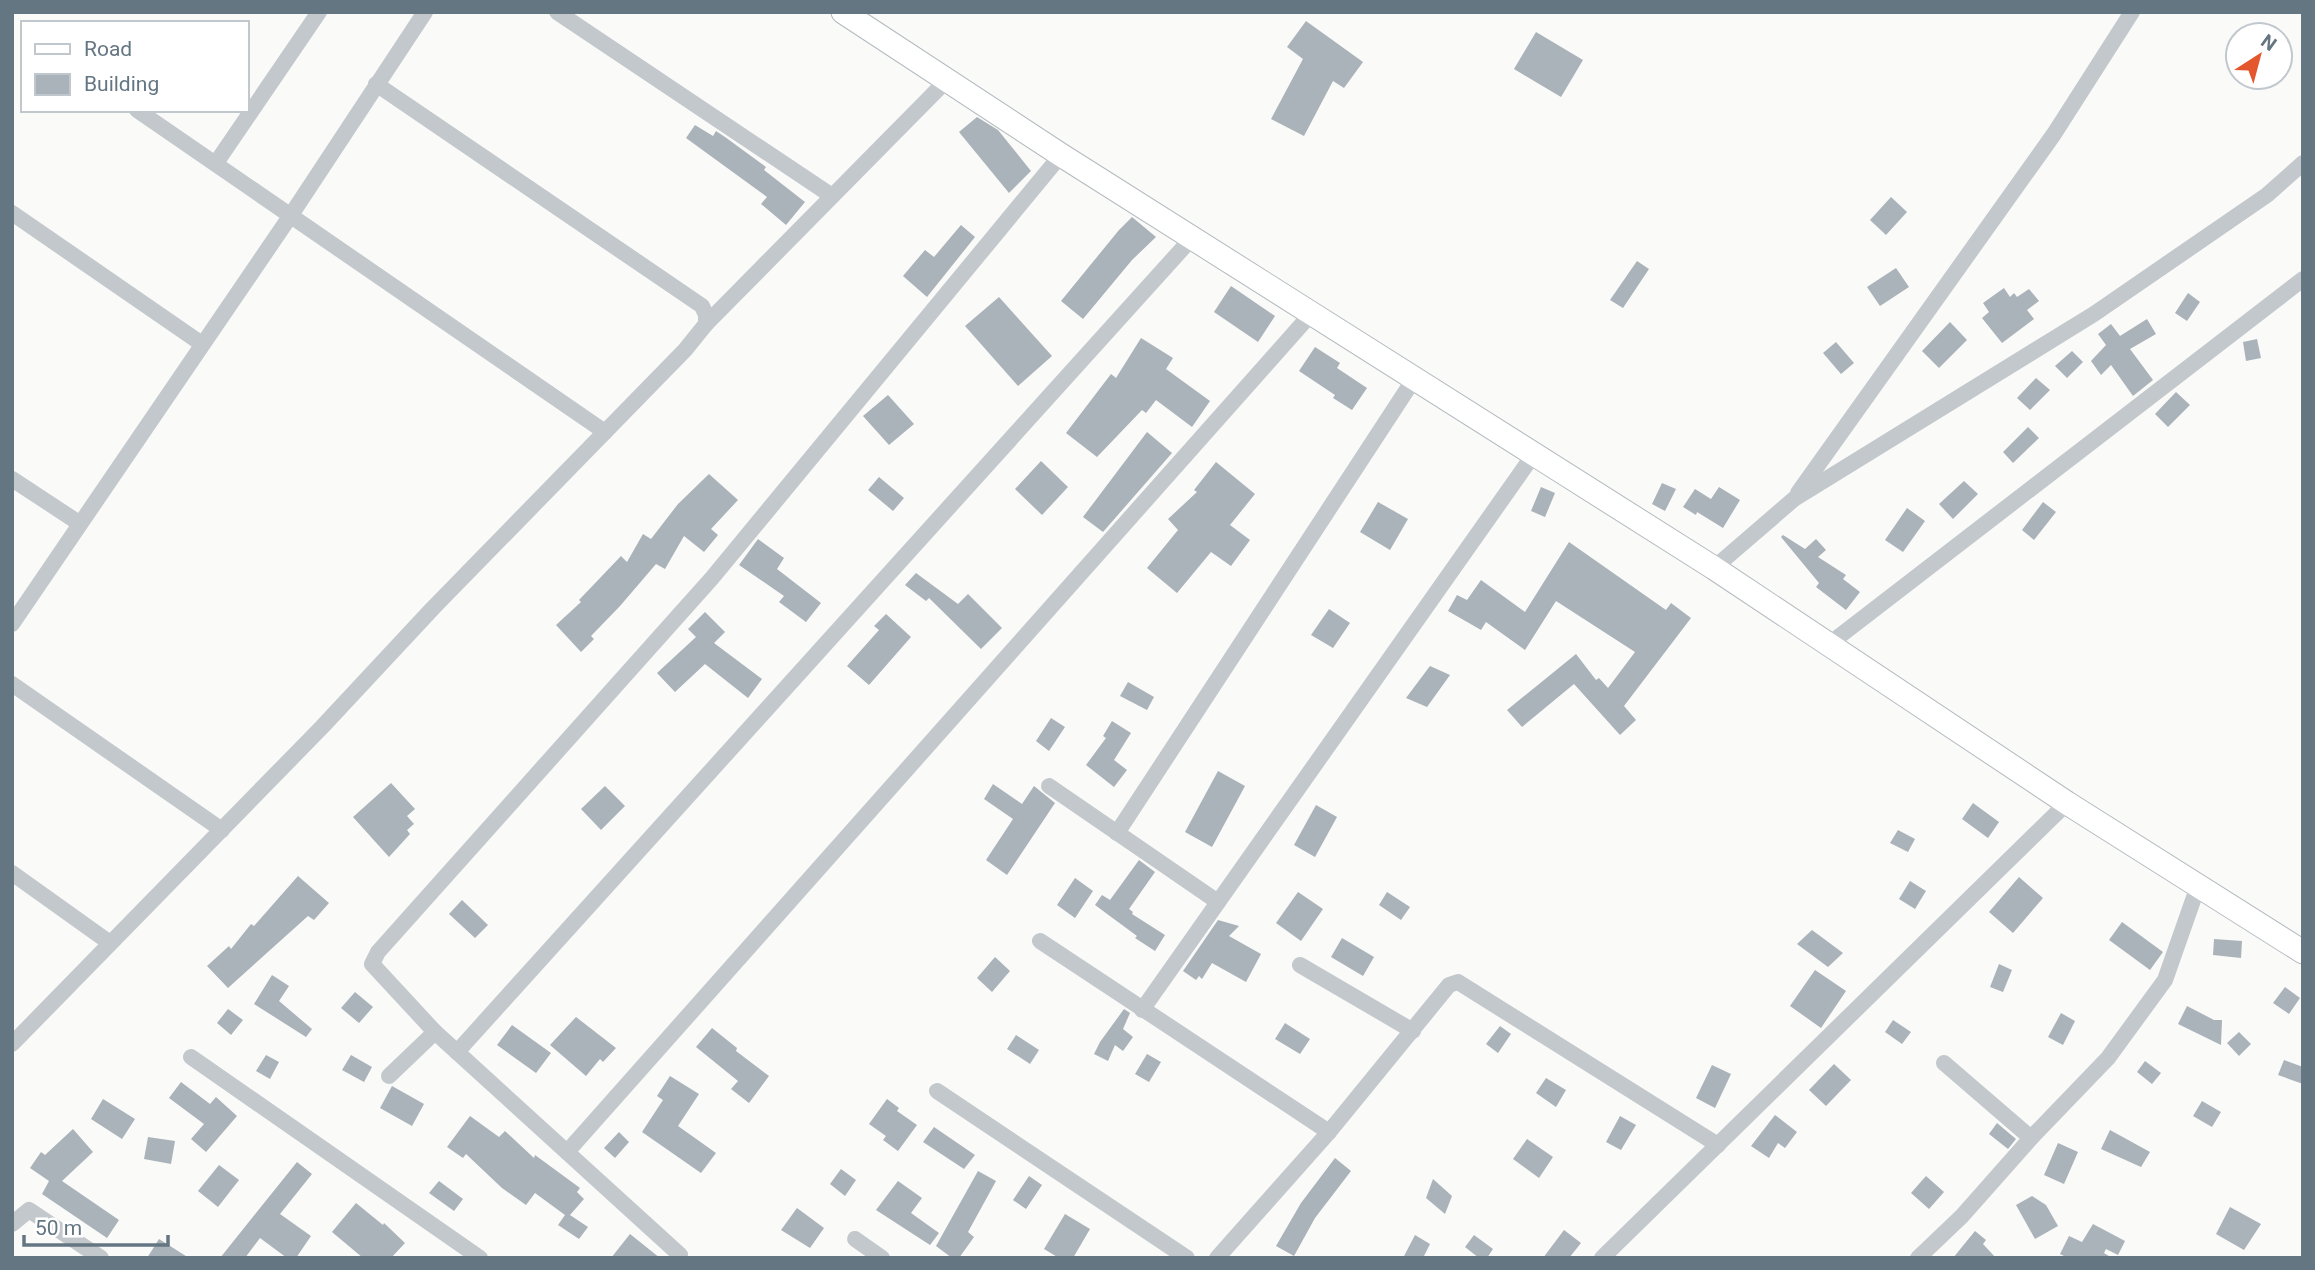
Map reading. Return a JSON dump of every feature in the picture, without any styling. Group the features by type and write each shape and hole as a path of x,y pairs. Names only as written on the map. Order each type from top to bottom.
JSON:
{"street":[{"path":"216,163 319,12"},
{"path":"12,624 291,215 425,12"},
{"path":"557,12 832,196"},
{"path":"1794,499 2054,134 2132,12"},
{"path":"851,14 1061,155 1714,568 2067,803 2303,952"},
{"path":"12,1044 685,350 706,324 947,80"},
{"path":"376,84 702,306 706,324"},
{"path":"140,112 605,432"},
{"path":"680,1255 435,1032 372,964 378,952 712,578 1061,155"},
{"path":"1714,568 1794,499 2094,314 2267,195 2303,163"},
{"path":"12,213 202,344"},
{"path":"457,1052 1192,239"},
{"path":"1828,645 2303,279"},
{"path":"567,1152 1311,314"},
{"path":"1117,832 1414,379"},
{"path":"1142,1010 1534,454"},
{"path":"12,479 79,523"},
{"path":"12,684 222,830"},
{"path":"1049,786 1218,902"},
{"path":"1602,1258 2067,803"},
{"path":"12,873 110,943"},
{"path":"1918,1258 1962,1216 2031,1138 2108,1058 2165,980 2198,886"},
{"path":"1040,941 1329,1132"},
{"path":"1300,965 1413,1031"},
{"path":"1217,1258 1329,1132 1449,985 1458,982 1718,1145"},
{"path":"389,1076 435,1032"},
{"path":"191,1057 481,1258"},
{"path":"1944,1063 2031,1138"},
{"path":"937,1091 1187,1258"},
{"path":"12,1224 29,1210 101,1258"},
{"path":"855,1239 882,1258"}],"building":[{"path":"1306,21 1363,62 1344,88 1333,81 1304,136 1271,119 1303,59 1287,47"},
{"path":"1536,32 1583,60 1561,97 1514,69"},
{"path":"977,117 998,130 1031,171 1009,193 959,132"},
{"path":"695,125 713,136 716,131 725,137 766,167 764,170 805,202 786,225 761,204 767,197 686,138"},
{"path":"1891,197 1907,212 1886,235 1870,220"},
{"path":"1132,217 1156,237 1132,260 1083,319 1061,301"},
{"path":"961,225 975,237 927,297 903,276 925,250 934,257"},
{"path":"1637,261 1649,269 1623,308 1610,300"},
{"path":"1896,268 1909,287 1880,306 1867,287"},
{"path":"1231,286 1275,316 1258,342 1214,312"},
{"path":"2004,288 2010,297 2014,293 2017,297 2029,289 2039,301 2027,310 2034,319 2002,343 1982,318 1989,312 1983,303"},
{"path":"2188,293 2200,302 2187,321 2175,313"},
{"path":"999,297 1052,356 1018,386 965,326"},
{"path":"2147,319 2156,334 2130,349 2153,380 2133,396 2111,365 2101,375 2091,361 2106,345 2098,334 2111,324 2120,336"},
{"path":"1950,322 1967,340 1939,368 1922,351"},
{"path":"1141,338 1173,358 1166,369 1210,401 1192,427 1156,400 1146,413 1142,410 1097,457 1066,433 1111,374 1116,378"},
{"path":"2257,339 2261,358 2246,361 2243,342"},
{"path":"1836,342 1854,363 1841,374 1823,353"},
{"path":"1315,347 1340,363 1337,368 1367,388 1352,410 1299,371"},
{"path":"2072,351 2083,362 2067,378 2055,366"},
{"path":"2036,378 2050,390 2030,410 2017,398"},
{"path":"2176,392 2190,405 2168,427 2155,414"},
{"path":"888,395 914,424 889,445 863,416"},
{"path":"2028,427 2039,438 2013,463 2003,452"},
{"path":"1147,432 1172,453 1103,532 1083,517"},
{"path":"1041,461 1068,487 1042,515 1015,489"},
{"path":"1216,462 1255,494 1230,525 1250,540 1231,566 1211,552 1177,593 1147,568 1178,530 1168,519 1197,492 1194,490"},
{"path":"709,474 738,500 711,529 718,535 704,552 684,536 665,569 656,564 591,636 594,639 581,652 556,625 581,602 579,600 621,556 627,562 643,534 651,539 678,504"},
{"path":"879,477 904,498 893,511 868,490"},
{"path":"1964,481 1978,494 1953,519 1939,504"},
{"path":"1662,483 1676,489 1665,511 1652,504"},
{"path":"1541,487 1555,493 1545,517 1531,511"},
{"path":"1719,487 1740,500 1723,528 1683,507 1695,489 1711,499"},
{"path":"1378,502 1408,519 1390,550 1360,532"},
{"path":"2043,502 2056,512 2034,540 2022,530"},
{"path":"1907,508 1925,521 1903,552 1885,540"},
{"path":"1783,535 1805,549 1816,539 1826,550 1818,557 1846,575 1843,579 1860,592 1846,610 1816,587 1819,583 1781,537"},
{"path":"758,539 784,558 777,569 821,603 806,622 779,602 784,596 739,565"},
{"path":"1569,542 1666,610 1671,603 1691,618 1624,706 1636,720 1620,735 1574,684 1522,727 1507,710 1576,654 1596,680 1599,678 1608,688 1635,652 1556,601 1525,650 1486,622 1481,630 1448,611 1457,595 1467,600 1481,580 1525,612"},
{"path":"916,573 958,604 968,594 1002,628 981,649 929,598 926,601 905,585"},
{"path":"1329,609 1350,623 1333,648 1311,635"},
{"path":"705,612 725,632 714,643 762,679 748,698 705,664 675,692 657,673 696,637 688,629"},
{"path":"886,614 911,637 869,685 847,666 879,630 874,626"},
{"path":"1430,666 1450,675 1427,707 1406,698"},
{"path":"1128,682 1154,697 1147,710 1120,696"},
{"path":"1051,718 1065,727 1049,751 1036,741"},
{"path":"1112,721 1131,733 1114,760 1127,770 1114,787 1086,765 1106,738 1103,736"},
{"path":"1218,771 1245,786 1212,847 1185,832"},
{"path":"391,783 415,809 407,816 414,824 407,830 410,834 389,857 353,817"},
{"path":"993,784 1022,804 1034,786 1055,803 1007,875 986,860 1013,819 984,799"},
{"path":"605,786 625,806 601,830 581,809"},
{"path":"1973,803 1999,822 1988,838 1962,819"},
{"path":"1316,805 1337,817 1315,857 1294,845"},
{"path":"1898,830 1915,839 1908,852 1890,843"},
{"path":"1139,860 1155,872 1129,909 1132,914 1165,935 1155,951 1095,905 1102,895 1110,900"},
{"path":"298,876 329,903 314,920 308,916 228,988 207,966 229,946 231,949 251,924 254,926"},
{"path":"2019,877 2043,898 2013,933 1989,912"},
{"path":"1075,878 1093,891 1075,918 1057,905"},
{"path":"1910,881 1926,891 1915,909 1899,899"},
{"path":"1298,892 1323,909 1301,941 1276,923"},
{"path":"1387,892 1410,907 1401,920 1379,905"},
{"path":"462,900 488,925 475,938 449,914"},
{"path":"1218,920 1239,926 1229,936 1261,954 1246,982 1212,963 1202,979 1199,976 1196,980 1183,971"},
{"path":"2122,922 2163,952 2150,970 2109,940"},
{"path":"1812,930 1843,953 1828,967 1797,944"},
{"path":"1342,938 1374,957 1363,976 1331,957"},
{"path":"2214,939 2242,941 2241,958 2213,955"},
{"path":"995,957 1010,971 992,992 977,978"},
{"path":"1999,964 2012,970 2003,992 1990,987"},
{"path":"1815,970 1846,991 1821,1028 1790,1006"},
{"path":"272,975 289,986 279,1001 312,1029 306,1037 254,1004"},
{"path":"2285,987 2300,998 2289,1014 2273,1003"},
{"path":"355,992 373,1007 359,1023 341,1008"},
{"path":"2187,1006 2214,1020 2222,1020 2221,1045 2178,1024"},
{"path":"228,1009 243,1020 231,1035 217,1023"},
{"path":"1124,1009 1130,1013 1123,1029 1133,1037 1123,1051 1115,1045 1108,1061 1094,1054"},
{"path":"2061,1013 2075,1021 2063,1045 2048,1037"},
{"path":"576,1017 616,1048 603,1062 600,1059 586,1076 550,1045"},
{"path":"1893,1020 1911,1032 1902,1044 1885,1032"},
{"path":"1285,1023 1310,1039 1300,1054 1275,1039"},
{"path":"512,1025 551,1053 536,1073 497,1045"},
{"path":"1500,1026 1511,1034 1498,1053 1486,1044"},
{"path":"712,1028 737,1048 736,1051 769,1076 749,1103 731,1089 738,1081 696,1047"},
{"path":"2239,1032 2251,1044 2239,1056 2227,1043"},
{"path":"1016,1035 1039,1050 1030,1064 1007,1049"},
{"path":"1147,1054 1161,1062 1149,1082 1135,1074"},
{"path":"266,1055 279,1062 270,1079 256,1071"},
{"path":"351,1055 372,1067 364,1082 342,1070"},
{"path":"2284,1060 2303,1067 2303,1084 2278,1075"},
{"path":"2145,1061 2161,1073 2152,1084 2137,1072"},
{"path":"1834,1064 1851,1080 1826,1106 1809,1090"},
{"path":"1712,1065 1731,1074 1715,1108 1696,1098"},
{"path":"670,1076 699,1094 678,1126 716,1153 701,1173 642,1132 663,1100 657,1096"},
{"path":"1546,1078 1566,1090 1556,1107 1536,1093"},
{"path":"181,1082 210,1104 216,1097 237,1116 206,1152 191,1139 204,1124 169,1098"},
{"path":"392,1086 424,1104 412,1126 380,1108"},
{"path":"103,1099 135,1119 122,1139 91,1119"},
{"path":"887,1099 899,1108 897,1111 917,1125 898,1151 883,1140 886,1136 869,1124"},
{"path":"2202,1101 2221,1112 2212,1127 2193,1116"},
{"path":"1775,1115 1797,1132 1785,1148 1778,1143 1769,1158 1751,1146"},
{"path":"470,1116 499,1137 505,1131 534,1158 535,1155 580,1188 577,1192 584,1199 570,1215 588,1227 579,1239 558,1225 565,1215 535,1193 526,1205 502,1188 466,1154 463,1158 447,1147"},
{"path":"1620,1116 1636,1125 1621,1150 1606,1142"},
{"path":"1997,1123 2016,1139 2008,1149 1989,1134"},
{"path":"934,1127 975,1155 964,1169 923,1142"},
{"path":"73,1129 93,1152 62,1181 119,1220 107,1238 42,1194 49,1181 30,1168 41,1152 45,1155"},
{"path":"2110,1130 2150,1152 2141,1167 2101,1149"},
{"path":"619,1132 629,1142 615,1158 604,1148"},
{"path":"148,1137 175,1141 171,1164 144,1159"},
{"path":"1527,1139 1553,1157 1539,1178 1513,1159"},
{"path":"2058,1143 2078,1152 2064,1184 2044,1175"},
{"path":"1335,1158 1351,1171 1315,1218 1294,1256 1276,1246 1301,1203"},
{"path":"297,1162 312,1174 280,1214 311,1236 296,1258 287,1258 260,1238 245,1258 220,1258"},
{"path":"219,1165 239,1180 218,1207 198,1191"},
{"path":"841,1169 856,1180 845,1196 830,1184"},
{"path":"978,1171 996,1181 968,1232 974,1237 959,1258 952,1258 936,1246"},
{"path":"1029,1176 1042,1185 1026,1209 1013,1200"},
{"path":"1926,1176 1944,1192 1929,1209 1911,1193"},
{"path":"1433,1179 1452,1196 1445,1214 1426,1198"},
{"path":"439,1181 463,1199 454,1211 429,1193"},
{"path":"898,1181 922,1198 911,1213 939,1233 930,1245 876,1210"},
{"path":"2032,1196 2046,1205 2058,1226 2035,1239 2016,1205"},
{"path":"356,1203 383,1225 384,1223 405,1243 391,1258 363,1258 332,1232"},
{"path":"2230,1207 2261,1224 2244,1250 2216,1234"},
{"path":"797,1208 824,1228 810,1248 781,1230"},
{"path":"1065,1214 1090,1229 1073,1258 1059,1258 1044,1249"},
{"path":"2093,1224 2125,1241 2118,1255 2106,1249 2104,1253 2112,1258 2068,1258 2060,1254 2069,1236 2082,1242"},
{"path":"1564,1230 1581,1243 1569,1258 1543,1258"},
{"path":"1975,1231 1986,1240 1983,1244 1996,1258 1953,1258"},
{"path":"630,1234 660,1258 611,1258"},
{"path":"1415,1235 1430,1244 1423,1258 1403,1258"},
{"path":"1474,1235 1493,1249 1487,1258 1479,1258 1465,1247"},
{"path":"159,1239 189,1258 147,1258"}]}
